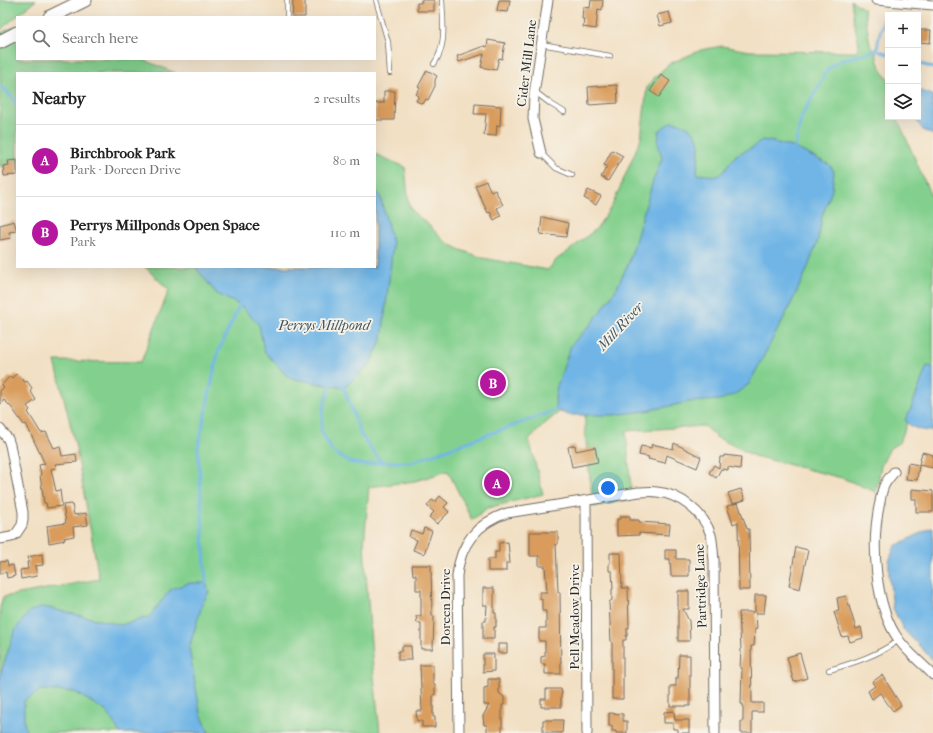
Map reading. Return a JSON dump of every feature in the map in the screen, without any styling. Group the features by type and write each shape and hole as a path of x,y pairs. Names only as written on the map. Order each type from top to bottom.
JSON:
{"main road":[{"path":"52,16 84,0"},
{"path":"0,42 16,34"}],"street":[{"name":"Cider Mill Lane","path":"541,153 533,119 534,91 548,0"},
{"path":"876,0 933,5"},
{"path":"0,429 8,439 10,446 23,512 22,525 16,534 11,537 0,539"},
{"path":"894,472 884,485 877,515 876,571 881,600 888,620 899,640 933,675"},
{"name":"Partridge Lane","path":"586,500 638,492 666,493 689,505 703,520 709,531 714,560 715,733"},
{"name":"Doreen Drive","path":"459,733 456,576 458,562 464,548 473,534 480,527 498,516 507,513 586,500"},
{"name":"Pell Meadow Drive","path":"586,500 587,733"}],"lane":[{"path":"287,0 287,16"},
{"path":"376,0 388,42 390,73"},
{"path":"434,64 440,55 443,42 442,0"},
{"path":"541,44 610,56"},
{"path":"534,91 564,112"},
{"path":"541,153 556,168 572,175"},
{"path":"829,670 869,657 887,649 899,640"}],"green space":[{"path":"0,0 36,0 16,16 0,30"},
{"path":"851,0 864,9 870,44 876,53 878,62 885,76 885,120 898,120 933,201 933,365 913,407 900,442 890,448 881,466 876,492 842,478 754,456 716,437 704,426 626,431 632,499 593,507 585,431 585,405 573,401 548,421 529,439 543,494 487,508 472,520 448,471 415,481 369,487 364,545 372,657 380,733 0,733 0,607 3,597 99,579 76,448 55,361 141,362 169,290 146,268 376,268 376,154 405,167 409,205 414,213 427,223 444,241 461,250 483,258 548,270 556,260 597,228 613,204 641,138 647,87 669,64 701,50 722,46 749,51 857,52 859,43 854,23"},
{"path":"16,26 16,60 144,60 174,72 16,72 16,162 0,167 0,33"}],"water":[{"path":"921,91 933,95 933,135 923,130 916,120 921,120"},
{"path":"671,122 680,123 689,127 697,138 699,146 697,174 717,176 724,171 736,155 753,147 762,140 795,148 830,165 834,172 832,190 822,216 818,240 807,270 788,310 749,384 734,395 719,400 689,402 646,411 612,415 568,415 556,410 555,398 557,386 571,345 593,322 615,291 629,262 653,181 662,158 658,143 659,131"},
{"name":"Perrys Millpond","path":"376,190 380,196 393,245 382,339 370,364 344,388 289,378 264,351 259,325 240,305 217,294 196,268 376,268"},
{"path":"927,366 933,367 933,431 925,431 910,426 905,420 910,411"},
{"path":"933,527 933,660 903,629 893,608 889,561 895,546"},
{"path":"189,583 206,583 209,592 203,602 189,648 200,711 209,733 120,733 107,712 75,692 41,690 24,701 24,722 26,733 0,733 0,675 15,630 30,611 44,607 121,625 149,617 171,589"}],"building":[{"path":"293,0 305,0 305,16 292,16"},
{"path":"421,0 434,0 434,11 417,11 417,3 421,3"},
{"path":"499,0 510,0 508,12 497,11"},
{"path":"591,0 603,0 602,10 598,9 596,29 583,27 583,7 590,8"},
{"path":"669,12 672,23 660,26 657,15"},
{"path":"921,30 931,30 930,43 921,42"},
{"path":"488,40 505,43 502,59 499,58 496,70 481,67 484,54 459,62 457,56 484,46 487,47"},
{"path":"427,70 437,76 435,86 428,100 426,99 423,104 416,101 419,96 416,94"},
{"path":"661,75 670,81 659,97 650,91"},
{"path":"617,85 618,103 589,105 588,87"},
{"path":"384,91 395,91 394,120 376,120 376,103 384,103"},
{"path":"475,104 501,106 500,126 497,125 496,136 484,135 486,114 474,114"},
{"path":"612,150 623,156 608,181 601,177 607,166 604,165"},
{"path":"16,160 16,175 4,176 3,166 9,165 8,161"},
{"path":"486,181 491,192 495,190 503,205 497,208 501,216 494,220 490,212 488,213 475,186"},
{"path":"588,190 601,196 596,205 584,198"},
{"path":"542,217 568,223 566,237 540,234"},
{"path":"14,221 16,231 9,232 11,238 0,240 0,225"},
{"path":"16,374 25,382 27,381 32,388 30,390 36,400 27,406 30,410 28,412 41,433 46,432 54,448 60,446 62,456 76,454 77,462 55,464 56,468 51,469 56,491 60,490 62,506 47,508 46,503 44,503 39,465 45,464 26,424 24,425 12,408 4,400 0,405 0,391 4,387 2,385 10,376 12,378"},
{"path":"674,443 701,457 697,468 667,455 665,463 639,455 641,446 651,448 652,444 673,449"},
{"path":"575,445 576,451 595,447 598,462 572,467 568,447"},
{"path":"922,452 933,455 933,468 919,465"},
{"path":"724,455 741,457 740,469 728,467 728,470 721,469 716,478 709,473 714,465 719,468 720,457 724,457"},
{"path":"908,463 919,465 917,480 906,479"},
{"path":"741,489 745,500 732,504 728,493"},
{"path":"912,489 933,491 933,512 916,512 916,499 912,499"},
{"path":"440,496 448,503 444,507 449,512 437,524 429,517 434,512 427,506 432,500 435,502"},
{"path":"738,503 747,529 749,529 750,590 739,590 738,522 733,524 727,506"},
{"path":"72,504 74,515 86,513 88,525 73,527 74,536 64,538 65,540 49,543 47,526 66,523 63,505"},
{"path":"621,516 630,516 630,520 639,520 639,522 670,524 669,535 639,533 639,535 617,536 617,519 621,519"},
{"path":"424,528 432,531 424,554 413,550 417,540 409,537 411,530 422,534"},
{"path":"530,532 558,532 558,544 556,544 558,592 560,592 561,674 545,674 545,664 541,664 541,657 545,656 545,641 539,641 539,628 546,628 546,611 542,611 542,599 540,599 540,592 547,592 545,566 539,566 539,556 530,556"},
{"path":"508,542 510,563 506,563 506,571 488,571 488,559 495,559 495,552 499,552 499,543"},
{"path":"796,547 808,550 800,589 789,586"},
{"path":"665,550 676,550 676,559 689,559 689,576 671,576 670,559 665,559"},
{"path":"610,553 621,553 622,588 628,588 629,628 627,628 626,640 623,640 623,699 612,699 612,642 609,602 612,600 613,589 612,571 609,571"},
{"path":"42,554 43,565 35,566 37,576 21,579 20,570 28,569 28,557"},
{"path":"7,561 8,566 13,565 15,576 7,578 6,572 0,574 0,562"},
{"path":"412,565 431,565 432,616 434,616 433,649 421,649 421,623 417,623 416,616 421,616 421,590 416,590 416,575 413,575"},
{"path":"483,588 494,588 494,613 496,613 496,627 494,627 494,639 483,639 483,621 486,621 487,605 483,605"},
{"path":"678,591 689,591 689,609 683,609 689,621 690,641 678,641"},
{"path":"755,595 766,595 764,613 756,613 757,629 755,629 754,646 751,646 752,703 763,703 763,712 752,712 752,733 741,733 743,704 741,704 742,668 740,668 741,650 739,612 755,612"},
{"path":"846,596 856,629 861,627 863,638 850,642 848,636 842,637 834,612 839,611 837,598"},
{"path":"498,644 507,644 507,653 498,653"},
{"path":"402,646 411,646 412,660 398,660 398,651 402,651"},
{"path":"800,653 807,678 794,682 787,657"},
{"path":"483,654 494,654 494,671 483,672"},
{"path":"679,655 690,655 690,706 670,706 670,686 676,686 676,678 678,678"},
{"path":"420,665 433,665 433,684 435,684 435,695 433,695 433,717 435,717 435,727 422,727 422,721 417,721 416,711 422,711"},
{"path":"882,675 901,705 893,711 880,693 872,699 868,691 875,686 872,682"},
{"path":"488,679 499,679 499,693 504,697 504,705 502,705 502,733 487,733 487,725 484,725 483,716 489,705 484,705 484,688 488,687"},
{"path":"546,689 561,689 561,707 541,707 541,699 546,699"},
{"path":"674,711 675,720 689,720 689,733 678,733 678,729 673,729 673,723 664,723 664,712"},
{"path":"609,713 623,714 623,721 627,721 627,733 616,733 616,731 612,731 612,726 609,726"},
{"path":"543,720 563,720 562,733 543,733"}],"waterway":[{"path":"877,50 879,36 885,15"},
{"name":"Mill River","path":"793,150 795,148 801,118 828,69 839,61 877,50 885,53"},
{"name":"Mill River","path":"921,64 933,68"},
{"name":"Mill River","path":"0,88 4,88 16,103"},
{"path":"206,583 198,448 218,352 241,302"},
{"path":"329,382 330,385 323,410 321,430 332,451 349,462 365,465 381,462"},
{"name":"Mill River","path":"342,386 361,435 381,462 412,462 556,410 557,408"}],"place":[{"name":"Perrys Millponds Open Space","path":"493,383"},
{"name":"Birchbrook Park","path":"497,483"}]}
